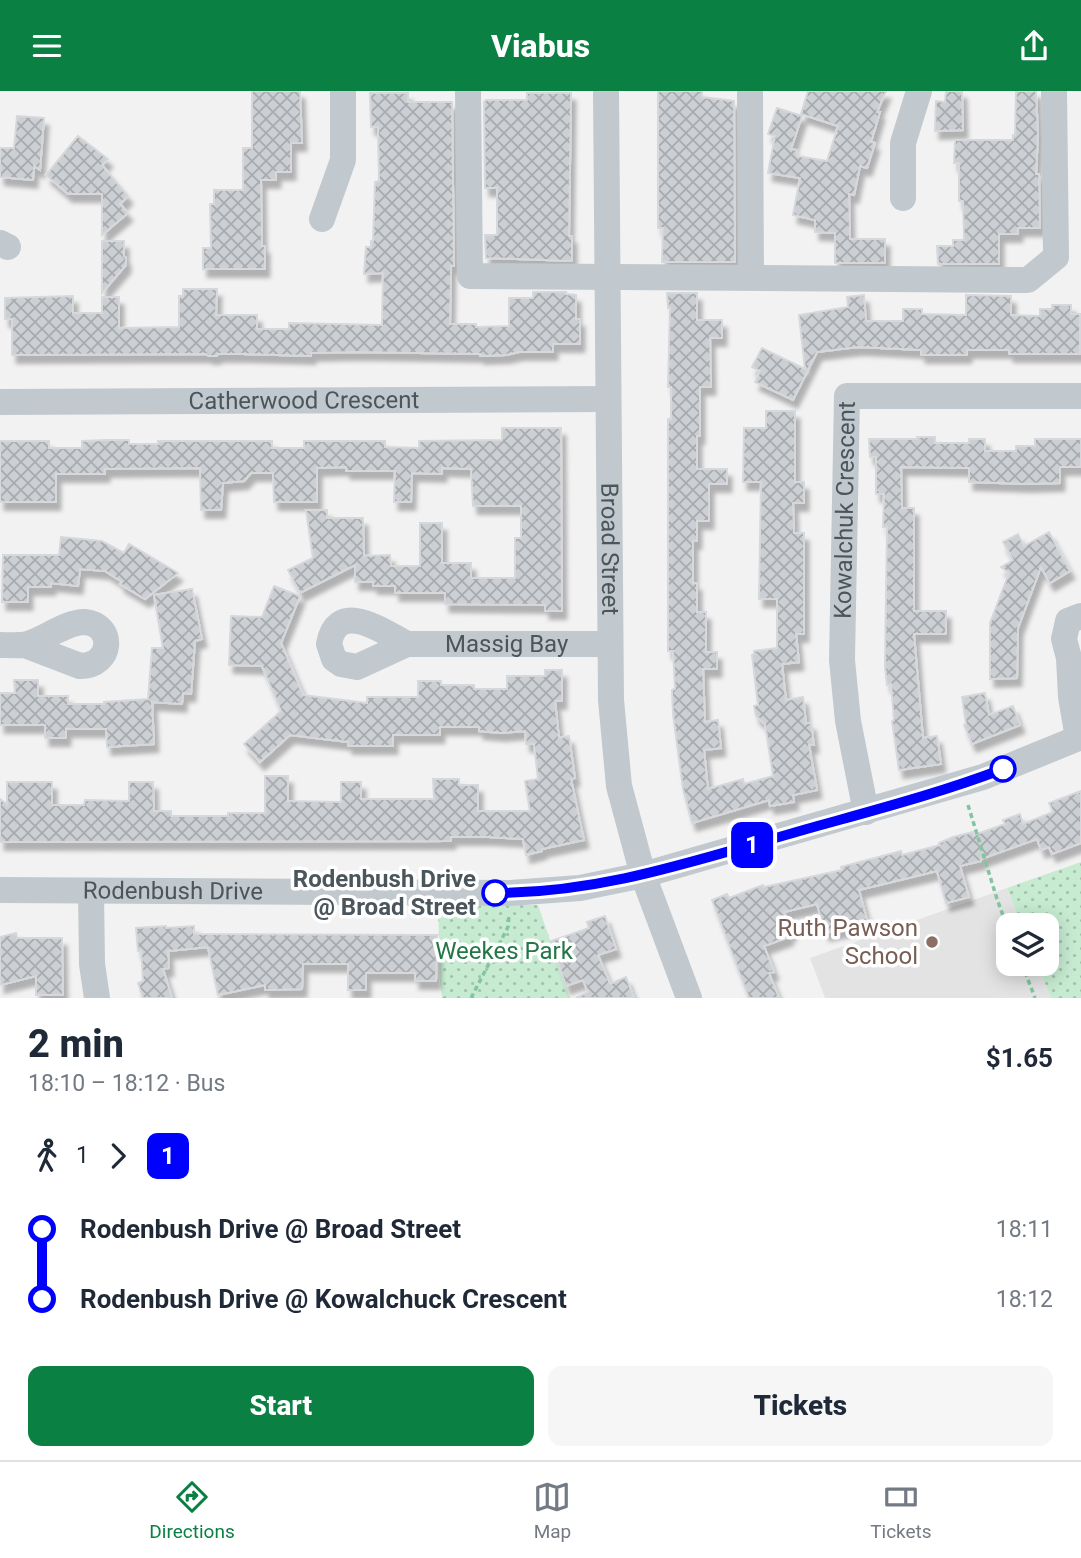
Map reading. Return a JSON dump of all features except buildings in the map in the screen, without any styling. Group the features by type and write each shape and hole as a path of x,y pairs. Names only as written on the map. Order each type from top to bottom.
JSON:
{"street":[{"path":"322,219 343,160 343,91"},
{"path":"468,91 470,276 1028,280 1056,257 1055,91"},
{"name":"Broad Street","path":"606,91 611,700 619,786 643,876 689,998"},
{"path":"750,91 751,277"},
{"path":"903,198 903,143 919,91"},
{"name":"Kowalchuk Crescent","path":"866,812 848,721 842,660 847,396 1081,396"},
{"name":"Catherwood Crescent","path":"0,402 607,399"},
{"path":"1079,738 1070,697 1069,658 1064,639 1068,621 1081,616"},
{"name":"Massig Bay","path":"407,644 609,645"},
{"name":"Rodenbush Drive","path":"0,890 510,893 580,888 643,876 866,812 961,783 1079,738"},
{"path":"90,892 92,964 97,998"}],"path":[{"path":"961,783 1002,913"},
{"path":"471,998 509,927 510,893"},
{"path":"1027,976 1035,998"}],"shaded area":[{"name":"Ruth Pawson School","path":"1007,888 1017,913 996,913 996,976 1042,976 1051,998 825,998 810,958"}],"green space":[{"path":"1081,862 1081,998 1051,998 1042,976 1059,976 1059,913 1017,913 1007,888"},
{"name":"Weekes Park","path":"438,905 538,905 570,998 442,998"}],"bus line":[{"name":"1","path":"495,893 580,888 643,876 866,812 1003,769"}],"place":[{"name":"Rodenbush Drive @ Broad Street","path":"495,893"},
{"name":"Ruth Pawson School","path":"932,942"}]}
